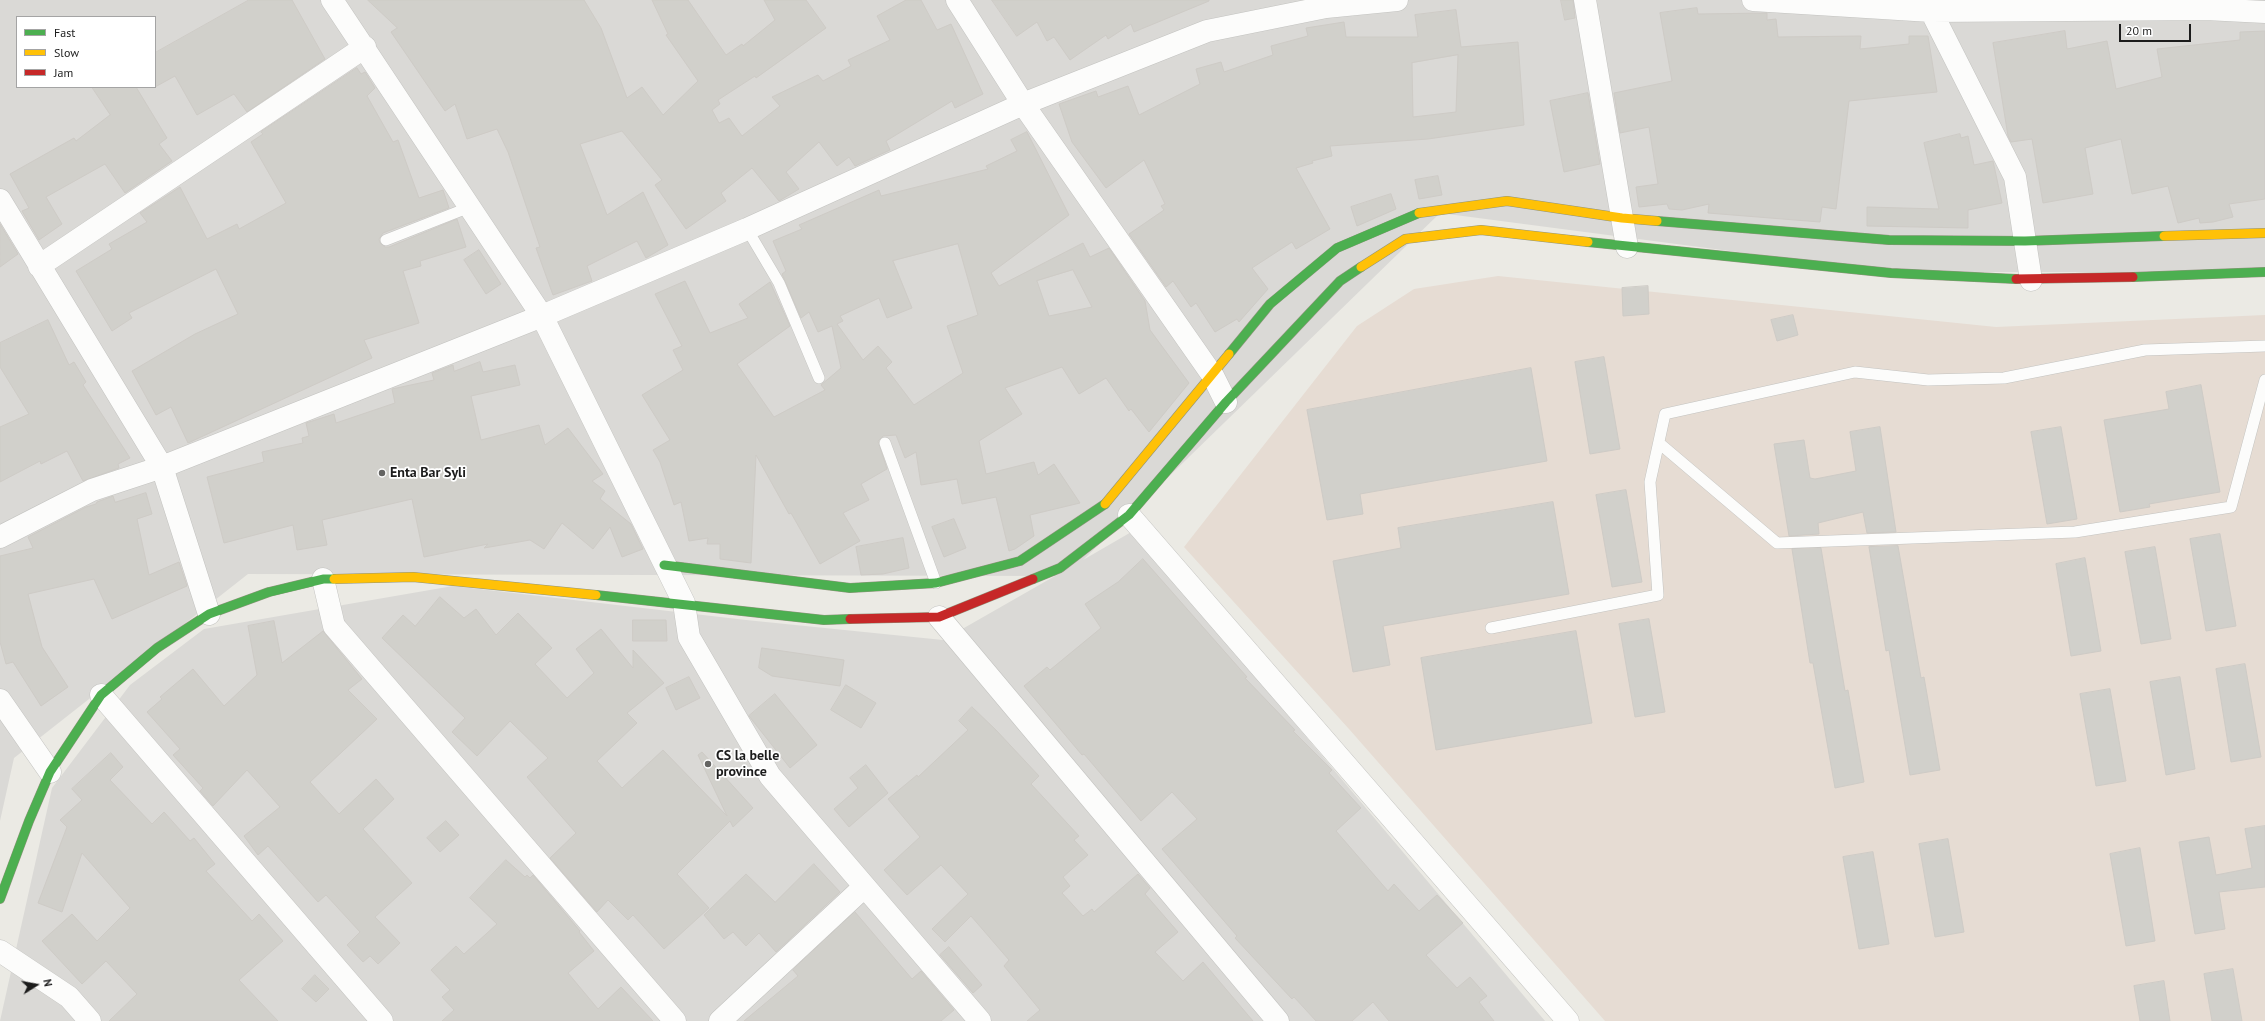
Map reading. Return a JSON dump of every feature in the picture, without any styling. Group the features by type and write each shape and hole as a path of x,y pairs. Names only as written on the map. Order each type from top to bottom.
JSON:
{"main road":[{"path":"664,565 850,588 936,583 1020,561 1107,503 1270,304 1337,248 1418,213 1507,201 1622,218 1889,240 2025,241 2265,233"},
{"path":"0,899 29,821 50,772 101,696 157,648 209,614 269,592 323,580 413,577 684,603 824,620 939,617 1060,568 1128,515 1226,402 1340,281 1405,239 1481,230 1627,247 1891,273 2031,280 2265,274"}],"street":[{"path":"332,0 365,47 542,316 684,603 689,638 770,776 864,888 980,1021"},
{"path":"957,0 1022,104 1212,376 1226,402"},
{"path":"0,537 92,490 162,467 542,316 747,229 1022,104 1207,31 1326,6 1397,0"},
{"path":"1586,0 1627,247"},
{"path":"1753,0 1927,5 2204,5 2265,12"},
{"path":"1927,5 2015,177 2031,280"},
{"path":"39,266 365,47"},
{"path":"0,200 162,467 209,614"},
{"path":"1128,515 1568,1021"},
{"path":"323,580 334,626 675,1021"},
{"path":"939,617 1278,1021"},
{"path":"101,696 382,1021"},
{"path":"0,700 50,772"},
{"path":"720,1021 864,888"},
{"path":"0,951 69,997 90,1021"}],"lane":[{"path":"386,240 470,207"},
{"path":"747,229 779,283 819,378"},
{"path":"1491,628 1658,595 1650,482 1665,414 1855,372 1928,380 2004,378 2145,350 2265,346"},
{"path":"1659,443 1777,543 2075,532 2231,507 2265,380"},
{"path":"885,443 936,583"}],"shaded area":[{"path":"0,0 2265,0 2265,272 1890,272 1440,213 1083,560 1133,531 1545,1021 0,1021 52,788 130,685 204,629 453,586 746,620 943,640 1055,576 248,574 14,758 0,821"},
{"path":"1498,276 1996,327 2265,315 2265,1021 1605,1021 1349,729 1184,547 1357,326 1414,289"}],"building":[{"path":"249,0 292,0 325,59 247,112 234,94 197,115 175,76 156,86 156,52"},
{"path":"368,0 584,0 601,28 627,98 642,87 663,115 698,81 666,35 668,34 652,0 688,0 726,55 742,44 743,46 775,20 764,0 806,0 826,28 756,78 755,76 718,100 720,104 712,110 719,123 729,118 742,136 780,106 772,97 818,75 823,81 851,66 848,60 890,40 877,16 906,0 921,0 937,30 951,24 983,94 955,108 952,101 886,141 890,150 855,166 849,157 837,166 819,142 786,172 799,189 779,201 752,168 721,193 726,201 686,229 655,185 662,180 622,131 580,144 607,215 643,192 668,245 646,258 637,241 587,266 592,281 553,295 536,248 540,247 508,152 497,129 467,139 455,104 445,111 391,32 397,28"},
{"path":"992,0 1209,1 1134,32 1131,24 1108,39 1106,35 1070,60 1054,37 1047,41 1037,22 1017,36"},
{"path":"1561,0 1573,0 1575,18 1565,20"},
{"path":"1697,8 1698,14 1767,13 1767,20 1776,19 1778,37 1861,36 1860,49 1909,44 1909,36 1928,36 1937,92 1849,101 1836,209 1822,207 1820,222 1708,213 1709,204 1682,210 1669,209 1667,204 1639,207 1636,187 1658,184 1649,127 1620,133 1614,93 1672,81 1660,13"},
{"path":"1456,10 1461,47 1518,42 1524,125 1428,139 1330,146 1332,156 1312,161 1313,163 1296,168 1330,229 1296,249 1292,242 1252,268 1268,289 1239,322 1237,319 1215,332 1196,303 1191,307 1173,281 1166,287 1129,234 1164,210 1161,206 1165,204 1144,160 1106,188 1072,142 1059,104 1096,91 1098,97 1128,86 1139,115 1200,84 1196,69 1221,62 1224,72 1273,55 1271,46 1308,36 1306,28 1344,22 1346,37 1418,37 1415,15","holes":["1458,55 1456,112 1413,117 1412,63"]},
{"path":"2065,31 2067,49 2107,41 2116,89 2162,77 2157,49 2240,40 2240,32 2265,31 2265,199 2229,204 2233,217 2213,222 2200,223 2199,218 2178,223 2168,186 2132,194 2121,139 2085,148 2093,194 2043,203 2032,139 2011,142 2008,136 1993,43"},
{"path":"357,68 361,74 365,72 375,88 367,96 393,142 398,140 419,198 443,190 449,208 383,233 379,239 380,243 385,247 389,247 457,219 466,247 420,261 421,266 403,271 419,323 364,340 372,358 188,443 171,407 156,415 132,371 195,334 238,314 216,269 129,313 132,318 112,331 76,271 112,249 109,244 147,222 140,213 180,187 207,239 237,224 239,229 286,203 251,142 263,134 261,132"},
{"path":"93,88 137,88 167,138 159,144 172,161 125,193 105,164 46,197 62,224 39,240 22,211 29,208 10,174 74,138 76,141 110,115"},
{"path":"1588,93 1600,164 1564,172 1550,101"},
{"path":"1027,132 1069,215 991,273 999,286 1083,243 1090,257 1109,248 1145,301 1150,330 1189,383 1149,432 1131,409 1129,411 1106,378 1079,394 1062,367 1005,388 1022,414 979,441 986,474 1034,462 1038,475 1054,464 1080,503 1030,515 1034,536 1015,549 1009,551 996,497 962,504 957,479 921,485 916,452 905,458 896,435 883,436 878,441 887,469 861,484 869,500 843,513 860,541 820,564 791,513 789,514 756,455 751,563 720,559 720,544 707,544 708,538 689,541 681,502 674,505 660,462 653,450 670,440 642,395 683,370 673,350 682,346 655,294 685,281 710,333 748,318 739,304 770,282 790,326 737,364 774,417 825,390 821,385 841,368 832,326 818,332 809,312 801,318 782,274 786,271 773,241 802,229 799,225 879,190 881,196 988,169 986,166 1017,151 1011,140","holes":["958,244 978,315 947,326 963,373 914,405 886,368 892,362 878,346 863,360 837,324 843,321 840,316 879,298 887,318 912,308 893,261","1073,270 1092,307 1049,316 1037,281"]},
{"path":"1960,134 1961,138 1968,136 1974,165 1993,161 2002,203 1968,210 1968,228 1867,226 1867,207 1939,209 1924,143"},
{"path":"1438,176 1442,195 1419,199 1415,180"},
{"path":"1391,194 1396,209 1357,226 1351,207"},
{"path":"0,224 18,254 0,267"},
{"path":"479,250 501,284 486,294 464,260"},
{"path":"1648,286 1649,314 1623,316 1622,288"},
{"path":"1793,315 1798,335 1777,341 1771,320"},
{"path":"48,320 69,365 74,362 86,382 83,385 130,458 118,464 119,468 83,481 67,451 41,464 40,461 0,482 0,427 29,414 0,367 0,343"},
{"path":"1604,357 1620,449 1590,454 1575,362"},
{"path":"480,362 483,372 515,365 520,385 471,396 481,440 539,425 545,445 568,428 603,474 592,481 605,491 600,499 631,524 643,549 622,557 610,527 593,549 562,523 544,549 530,540 484,548 488,544 424,557 412,499 322,520 327,545 297,550 293,525 224,543 207,477 264,462 262,452 303,443 302,438 309,436 306,423 334,414 336,423 395,403 392,389 434,380 432,373 453,365 454,371"},
{"path":"1531,368 1547,461 1360,494 1363,514 1327,520 1307,410"},
{"path":"2201,385 2220,492 2149,504 2150,507 2120,512 2104,420 2169,409 2166,392"},
{"path":"1880,427 1896,532 1867,533 1863,512 1818,523 1819,534 1789,536 1774,444 1804,440 1810,478 1815,479 1856,471 1850,432"},
{"path":"2061,427 2077,519 2047,524 2031,432"},
{"path":"1626,490 1642,582 1612,587 1596,495"},
{"path":"146,493 152,514 137,519 149,575 179,562 187,586 112,619 94,579 28,594 42,647 68,687 41,706 13,662 6,664 0,642 0,556 33,548 28,537 86,507 96,504 97,502 113,496 115,502"},
{"path":"1553,502 1569,594 1383,626 1390,665 1353,672 1333,561 1401,548 1398,528"},
{"path":"954,519 966,548 944,557 932,527"},
{"path":"2220,534 2236,626 2206,631 2190,539"},
{"path":"903,538 909,568 883,574 861,575 856,547"},
{"path":"1898,546 1921,678 1924,677 1940,770 1910,775 1889,650 1886,651 1869,547"},
{"path":"2155,547 2171,639 2141,644 2125,552"},
{"path":"1821,548 1845,691 1848,690 1864,782 1835,788 1813,663 1810,663 1792,549"},
{"path":"2085,558 2101,651 2071,656 2056,564"},
{"path":"1143,559 1247,677 1245,678 1295,730 1293,731 1332,770 1329,773 1361,808 1336,831 1388,891 1394,884 1419,911 1437,895 1463,923 1426,955 1457,988 1470,977 1487,996 1479,1002 1494,1021 1389,1021 1373,1002 1352,1021 1316,1021 1294,997 1292,999 1235,938 1237,936 1162,849 1197,819 1172,792 1141,821 1084,754 1082,755 1024,686 1047,667 1050,670 1101,628 1085,604 1118,582"},
{"path":"440,597 464,618 476,609 496,635 518,613 552,648 535,664 567,698 594,673 576,649 601,629 633,668 633,650 664,683 627,713 637,723 597,761 622,788 663,750 727,816 698,755 702,752 753,808 733,827 730,821 677,874 709,908 664,949 633,915 628,920 608,900 597,912 550,858 576,833 527,777 548,758 510,721 477,756 452,732 465,718 382,638 403,615 415,626"},
{"path":"1649,619 1665,712 1635,717 1619,624"},
{"path":"633,620 666,620 667,641 633,641"},
{"path":"274,621 282,663 323,631 362,679 348,690 377,719 310,782 339,814 376,779 394,799 363,829 412,883 375,917 400,943 378,964 370,956 363,962 347,945 360,932 326,895 318,902 268,846 258,855 244,836 280,807 247,770 213,806 200,791 203,788 173,755 180,749 147,712 162,699 160,697 193,669 224,706 257,675 248,626"},
{"path":"1576,631 1592,723 1436,750 1421,658"},
{"path":"762,648 844,660 840,686 772,676 759,668"},
{"path":"2245,664 2261,757 2231,762 2216,669"},
{"path":"689,677 700,698 676,710 666,688"},
{"path":"2180,677 2195,769 2166,775 2150,682"},
{"path":"846,685 876,703 861,728 831,710"},
{"path":"2110,689 2126,781 2096,786 2080,694"},
{"path":"775,694 817,745 790,768 749,716"},
{"path":"972,707 1039,776 1031,784 1079,836 1074,840 1088,855 1063,877 1070,886 1062,893 1083,916 1092,909 1094,912 1138,874 1150,888 1145,894 1178,932 1155,952 1183,981 1203,962 1253,1021 1027,1021 1040,1010 1004,966 1009,960 971,916 945,942 932,929 968,894 941,865 907,895 884,870 920,837 888,799 917,775 918,777 968,730 959,721"},
{"path":"111,753 123,767 110,780 152,824 164,812 190,841 194,838 215,864 206,871 252,921 259,914 283,941 239,980 278,1021 109,1021 137,994 106,961 82,984 42,941 72,914 97,941 130,908 82,853 62,912 38,903 67,827 60,820 82,800 72,789"},
{"path":"866,765 888,793 849,827 834,809 858,788 850,778"},
{"path":"446,821 459,835 440,852 427,838"},
{"path":"2265,826 2265,887 2219,892 2225,929 2195,934 2179,842 2209,837 2216,875 2252,868 2245,829"},
{"path":"1948,839 1964,932 1935,937 1919,844"},
{"path":"2140,848 2155,941 2126,946 2110,854"},
{"path":"1873,852 1889,944 1859,949 1843,857"},
{"path":"506,860 525,877 527,875 530,878 533,875 580,931 579,932 594,951 568,973 598,1009 621,987 653,1021 442,1021 454,1010 442,997 450,990 431,970 456,946 464,954 497,924 470,898"},
{"path":"814,864 840,892 776,952 759,933 746,946 733,932 724,939 704,915 746,874 775,902"},
{"path":"855,912 912,979 921,971 954,1010 941,1021 744,1021 798,976 793,970"},
{"path":"949,947 982,985 973,993 940,955"},
{"path":"2233,969 2242,1021 2212,1021 2204,974"},
{"path":"315,975 329,989 316,1002 302,989"},
{"path":"2164,981 2170,1021 2140,1021 2134,986"}],"traffic: fast":[{"path":"1229,354 1270,304 1337,248 1419,213"},
{"path":"1657,221 1889,240 2025,241 2164,236"},
{"path":"1588,242 1891,273 2016,279"},
{"path":"1033,579 1060,568 1129,515 1226,402 1340,281 1361,267"},
{"path":"2133,277 2265,272"},
{"path":"664,565 850,588 936,583 1020,561 1105,504"},
{"path":"0,899 29,821 50,772 101,695 157,648 209,614 269,592 323,579 334,579"},
{"path":"596,595 824,620 850,619"}],"traffic: slow":[{"path":"1419,213 1507,201 1622,218 1657,221"},
{"path":"1361,267 1405,239 1481,230 1588,242"},
{"path":"2164,236 2265,233"},
{"path":"1105,504 1229,354"},
{"path":"334,579 413,577 596,595"}],"traffic: jam":[{"path":"2016,279 2133,277"},
{"path":"850,619 939,617 1033,579"}],"place":[{"name":"Enta Bar Syli","path":"382,473"},
{"name":"CS la belle province","path":"708,764"}]}
